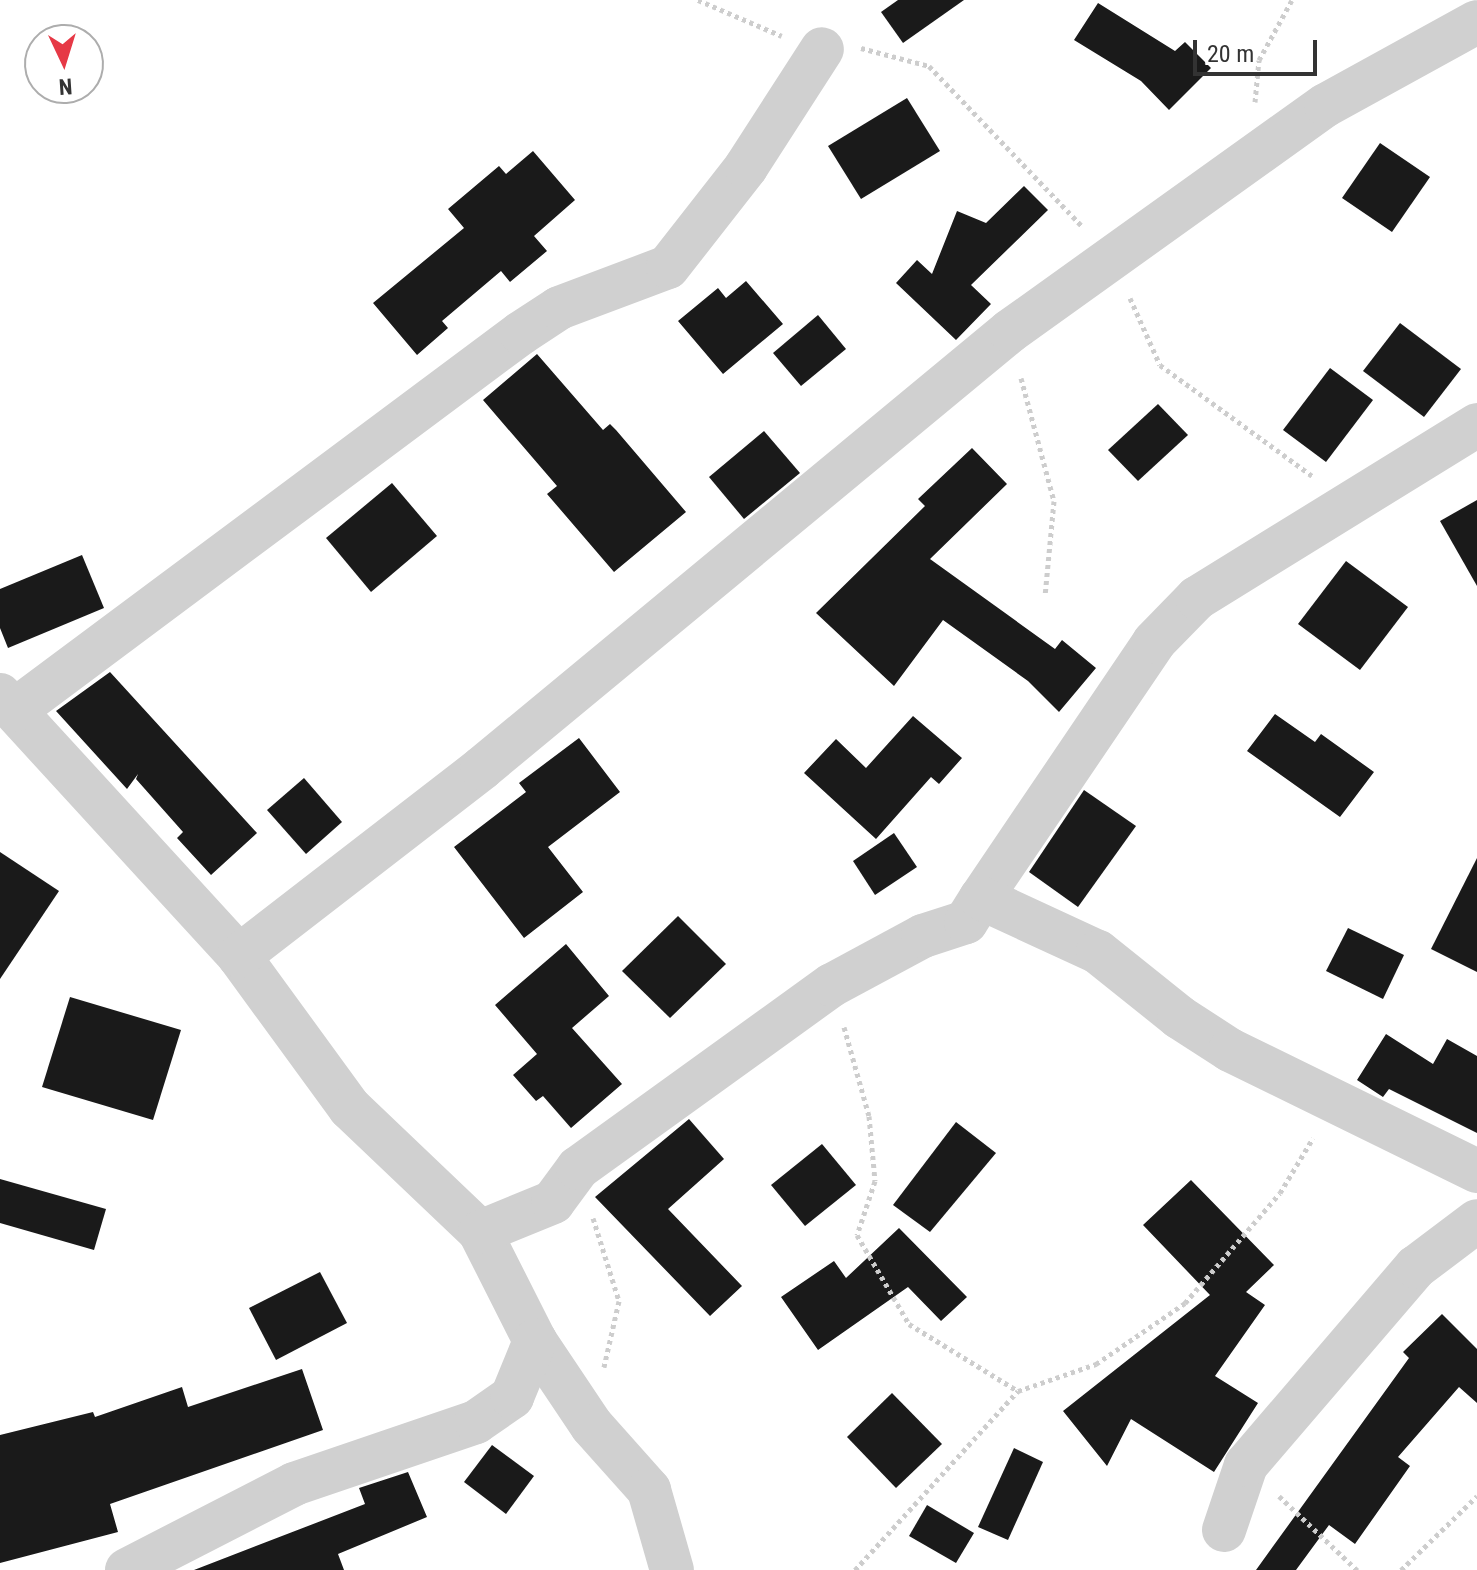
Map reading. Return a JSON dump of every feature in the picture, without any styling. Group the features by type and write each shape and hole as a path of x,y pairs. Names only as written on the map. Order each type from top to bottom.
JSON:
{"street":[{"path":"239,956 482,768 1010,331 1326,105 1477,22"},
{"path":"672,1570 649,1490 592,1426 535,1341 480,1232 350,1108 239,956 8,717 521,333 559,308 668,267 746,167 822,49"},
{"path":"480,1232 553,1202 578,1168 832,985 923,936 966,922 1154,642 1197,598 1477,425"},
{"path":"981,898 1098,952 1179,1017 1230,1050 1336,1099 1477,1171"},
{"path":"1224,1530 1246,1465 1416,1267 1477,1221"},
{"path":"127,1570 294,1484 476,1422 512,1397 535,1341"}],"path":[{"path":"698,0 740,22 822,49 875,48 929,66 1111,257 1160,365 1348,503"},
{"path":"1251,161 1259,60 1292,0"},
{"path":"1010,331 1054,501 1045,596"},
{"path":"832,985 869,1116 875,1181 857,1235 909,1324 1018,1391"},
{"path":"855,1570 1018,1391 1096,1364 1185,1303 1280,1193 1336,1099"},
{"path":"578,1168 619,1301 592,1426"},
{"path":"1246,1465 1357,1570"},
{"path":"1401,1570 1477,1496"}],"building":[{"path":"898,0 964,0 903,43 881,12"},
{"path":"1098,3 1175,51 1185,42 1211,68 1169,110 1141,81 1074,40"},
{"path":"907,98 940,151 861,199 828,146"},
{"path":"1380,143 1430,177 1392,232 1342,198"},
{"path":"533,151 575,200 534,236 547,251 510,282 501,271 442,321 448,328 417,355 373,303 464,228 448,209 499,166 506,174"},
{"path":"1024,186 1048,210 971,285 991,304 956,340 896,283 917,260 932,274 957,211 986,223"},
{"path":"746,281 783,324 723,374 678,321 718,288 726,298"},
{"path":"818,315 846,349 801,386 773,353"},
{"path":"1400,323 1461,369 1424,417 1363,371"},
{"path":"537,354 603,430 610,424 616,430 686,512 614,572 547,494 557,486 483,400"},
{"path":"1330,368 1373,400 1326,462 1283,430"},
{"path":"1158,404 1188,435 1138,481 1108,450"},
{"path":"764,431 800,473 744,519 709,477"},
{"path":"972,448 1007,484 930,559 1055,649 1062,640 1096,668 1059,712 1028,681 943,620 894,686 816,613 925,506 918,499"},
{"path":"392,483 437,536 371,592 326,538"},
{"path":"1477,500 1477,586 1440,521"},
{"path":"82,555 104,608 8,648 0,628 0,589"},
{"path":"1346,561 1408,607 1360,670 1298,624"},
{"path":"110,672 257,833 211,875 177,838 183,832 136,779 138,774 127,789 56,711"},
{"path":"1275,714 1315,742 1321,734 1374,772 1340,817 1247,751"},
{"path":"913,716 962,758 939,784 931,777 876,839 804,773 836,739 866,768"},
{"path":"579,738 620,792 548,847 583,892 524,938 454,847 526,792 519,783"},
{"path":"304,778 342,822 306,854 267,810"},
{"path":"1084,790 1136,826 1078,907 1029,872"},
{"path":"894,833 917,867 875,895 853,861"},
{"path":"0,852 59,891 0,979"},
{"path":"1477,858 1477,972 1431,949"},
{"path":"678,916 726,964 670,1018 622,971"},
{"path":"1348,928 1404,955 1383,999 1326,971"},
{"path":"566,944 609,996 572,1028 622,1084 571,1128 543,1096 536,1101 513,1075 537,1054 495,1005"},
{"path":"70,997 181,1030 153,1120 42,1087"},
{"path":"1386,1034 1433,1064 1447,1039 1477,1056 1477,1133 1389,1089 1383,1097 1357,1080"},
{"path":"689,1119 724,1159 668,1209 742,1286 710,1316 595,1197"},
{"path":"956,1122 996,1153 930,1232 893,1205"},
{"path":"822,1144 856,1185 805,1226 771,1185"},
{"path":"0,1179 106,1209 94,1250 0,1223"},
{"path":"1191,1180 1274,1265 1246,1292 1265,1305 1215,1376 1258,1403 1214,1472 1131,1419 1107,1466 1063,1411 1210,1295 1143,1225"},
{"path":"899,1228 967,1297 941,1321 908,1287 818,1350 781,1297 834,1261 846,1278"},
{"path":"320,1272 347,1323 276,1360 249,1308"},
{"path":"1442,1314 1477,1349 1477,1403 1459,1387 1398,1457 1410,1466 1355,1544 1329,1525 1296,1570 1256,1570 1409,1358 1403,1352"},
{"path":"302,1369 323,1430 110,1504 118,1532 0,1563 0,1435 93,1412 95,1417 182,1387 188,1407"},
{"path":"892,1393 942,1444 896,1488 847,1437"},
{"path":"492,1445 534,1476 506,1514 464,1482"},
{"path":"1014,1448 1043,1462 1008,1540 978,1527"},
{"path":"408,1472 427,1517 338,1554 344,1570 194,1570 365,1504 359,1488"},
{"path":"927,1505 974,1533 956,1563 909,1536"}]}
